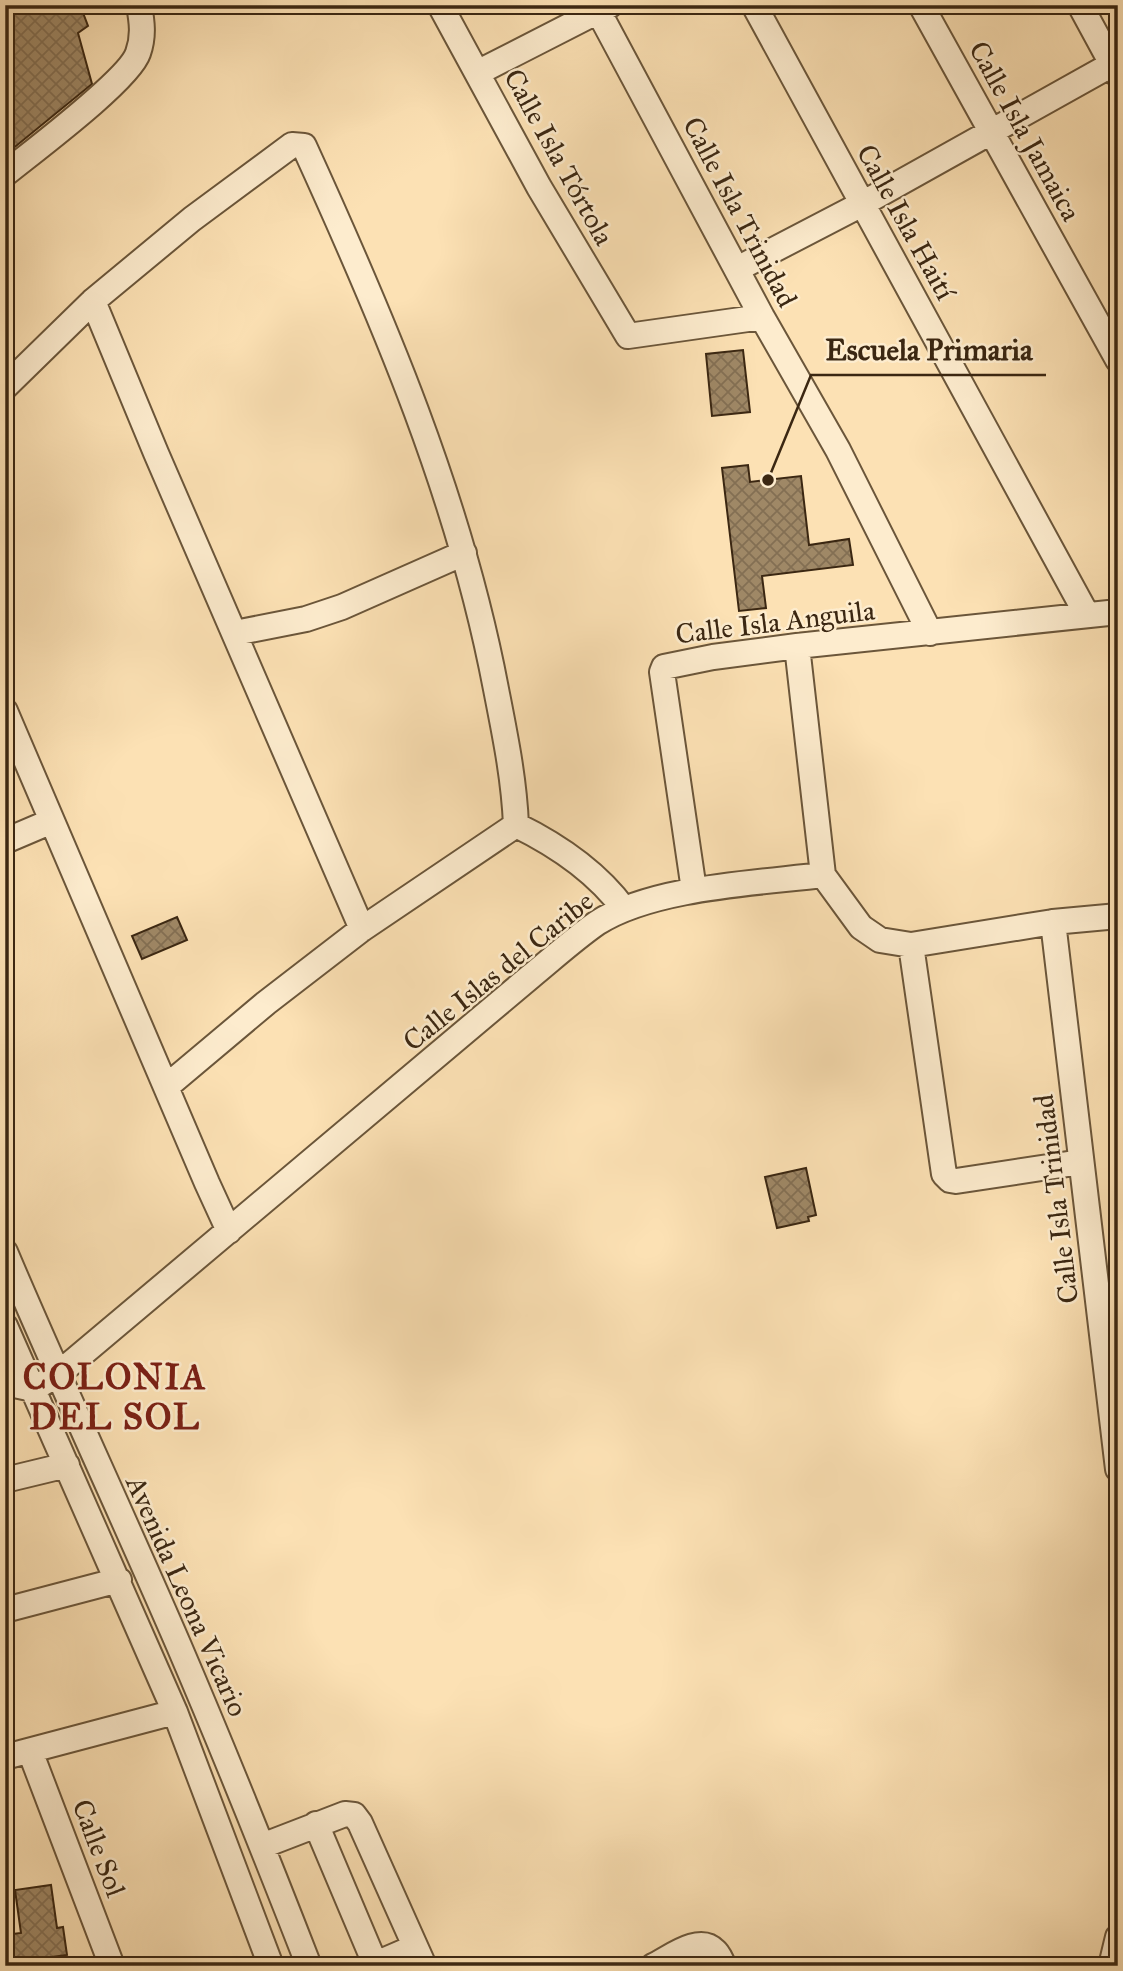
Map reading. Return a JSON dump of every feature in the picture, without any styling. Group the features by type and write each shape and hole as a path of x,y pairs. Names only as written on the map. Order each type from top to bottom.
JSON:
{"street":[{"path":"5,174 122,77 138,56 144,31 139,5"},
{"name":"Calle Isla Tórtola","path":"440,5 539,187 628,336 762,317"},
{"name":"Calle Isla Haití","path":"754,5 1087,615"},
{"name":"Calle Isla Jamaica","path":"921,5 1118,359"},
{"path":"737,269 1116,67 1080,5"},
{"path":"477,73 601,7"},
{"name":"Calle Isla Trinidad","path":"601,7 762,317 838,450 930,633"},
{"path":"5,387 93,301 192,219 292,145 304,146 357,261 416,408 464,553 489,650 514,779 516,825"},
{"path":"93,301 362,929"},
{"path":"235,633 306,620 464,553"},
{"name":"Calle Isla Anguila","path":"694,890 662,672 664,667 713,657 797,646 1118,612"},
{"path":"797,646 823,875 861,927 880,940 911,945 1053,922 1118,916"},
{"path":"5,711 229,1231"},
{"path":"5,841 52,821"},
{"path":"516,825 548,841 591,873 608,887 624,909"},
{"path":"166,1087 266,1003 362,929 516,825"},
{"name":"Calle Islas del Caribe","path":"33,1389 57,1375 530,977 598,923 624,909 694,890 823,875"},
{"name":"Calle Isla Trinidad","path":"1053,922 1118,1469"},
{"path":"911,945 944,1174 950,1180 956,1181 1080,1162"},
{"name":"Avenida Leona Vicario","path":"5,1252 57,1375 179,1645 309,1966"},
{"name":"Avenida Leona Vicario","path":"5,1326 175,1712 271,1966"},
{"path":"5,1383 33,1389"},
{"path":"5,1480 66,1465"},
{"path":"5,1610 119,1580"},
{"path":"5,1757 175,1712"},
{"name":"Calle Sol","path":"30,1751 112,1966"},
{"path":"262,1846 316,1824 345,1814 354,1815 419,1956 374,1965 316,1824"},
{"path":"1111,1966 1118,1937"},
{"path":"653,1966 694,1945 705,1944 716,1951 724,1966"}],"building":[{"path":"5,5 80,5 88,26 78,33 92,84 5,155"},
{"path":"743,350 750,412 712,416 706,354"},
{"path":"748,465 750,482 801,476 809,545 849,539 853,565 762,576 766,608 739,611 722,468"},
{"path":"177,917 187,940 142,959 132,936"},
{"path":"806,1168 816,1215 808,1217 809,1221 777,1228 765,1177"},
{"path":"51,1885 57,1928 63,1927 67,1955 5,1963 5,1935 21,1933 15,1890"}],"place":[{"name":"Escuela Primaria","path":"768,480"}],"district":[{"name":"COLONIA DEL SOL","path":"115,1397"}]}
